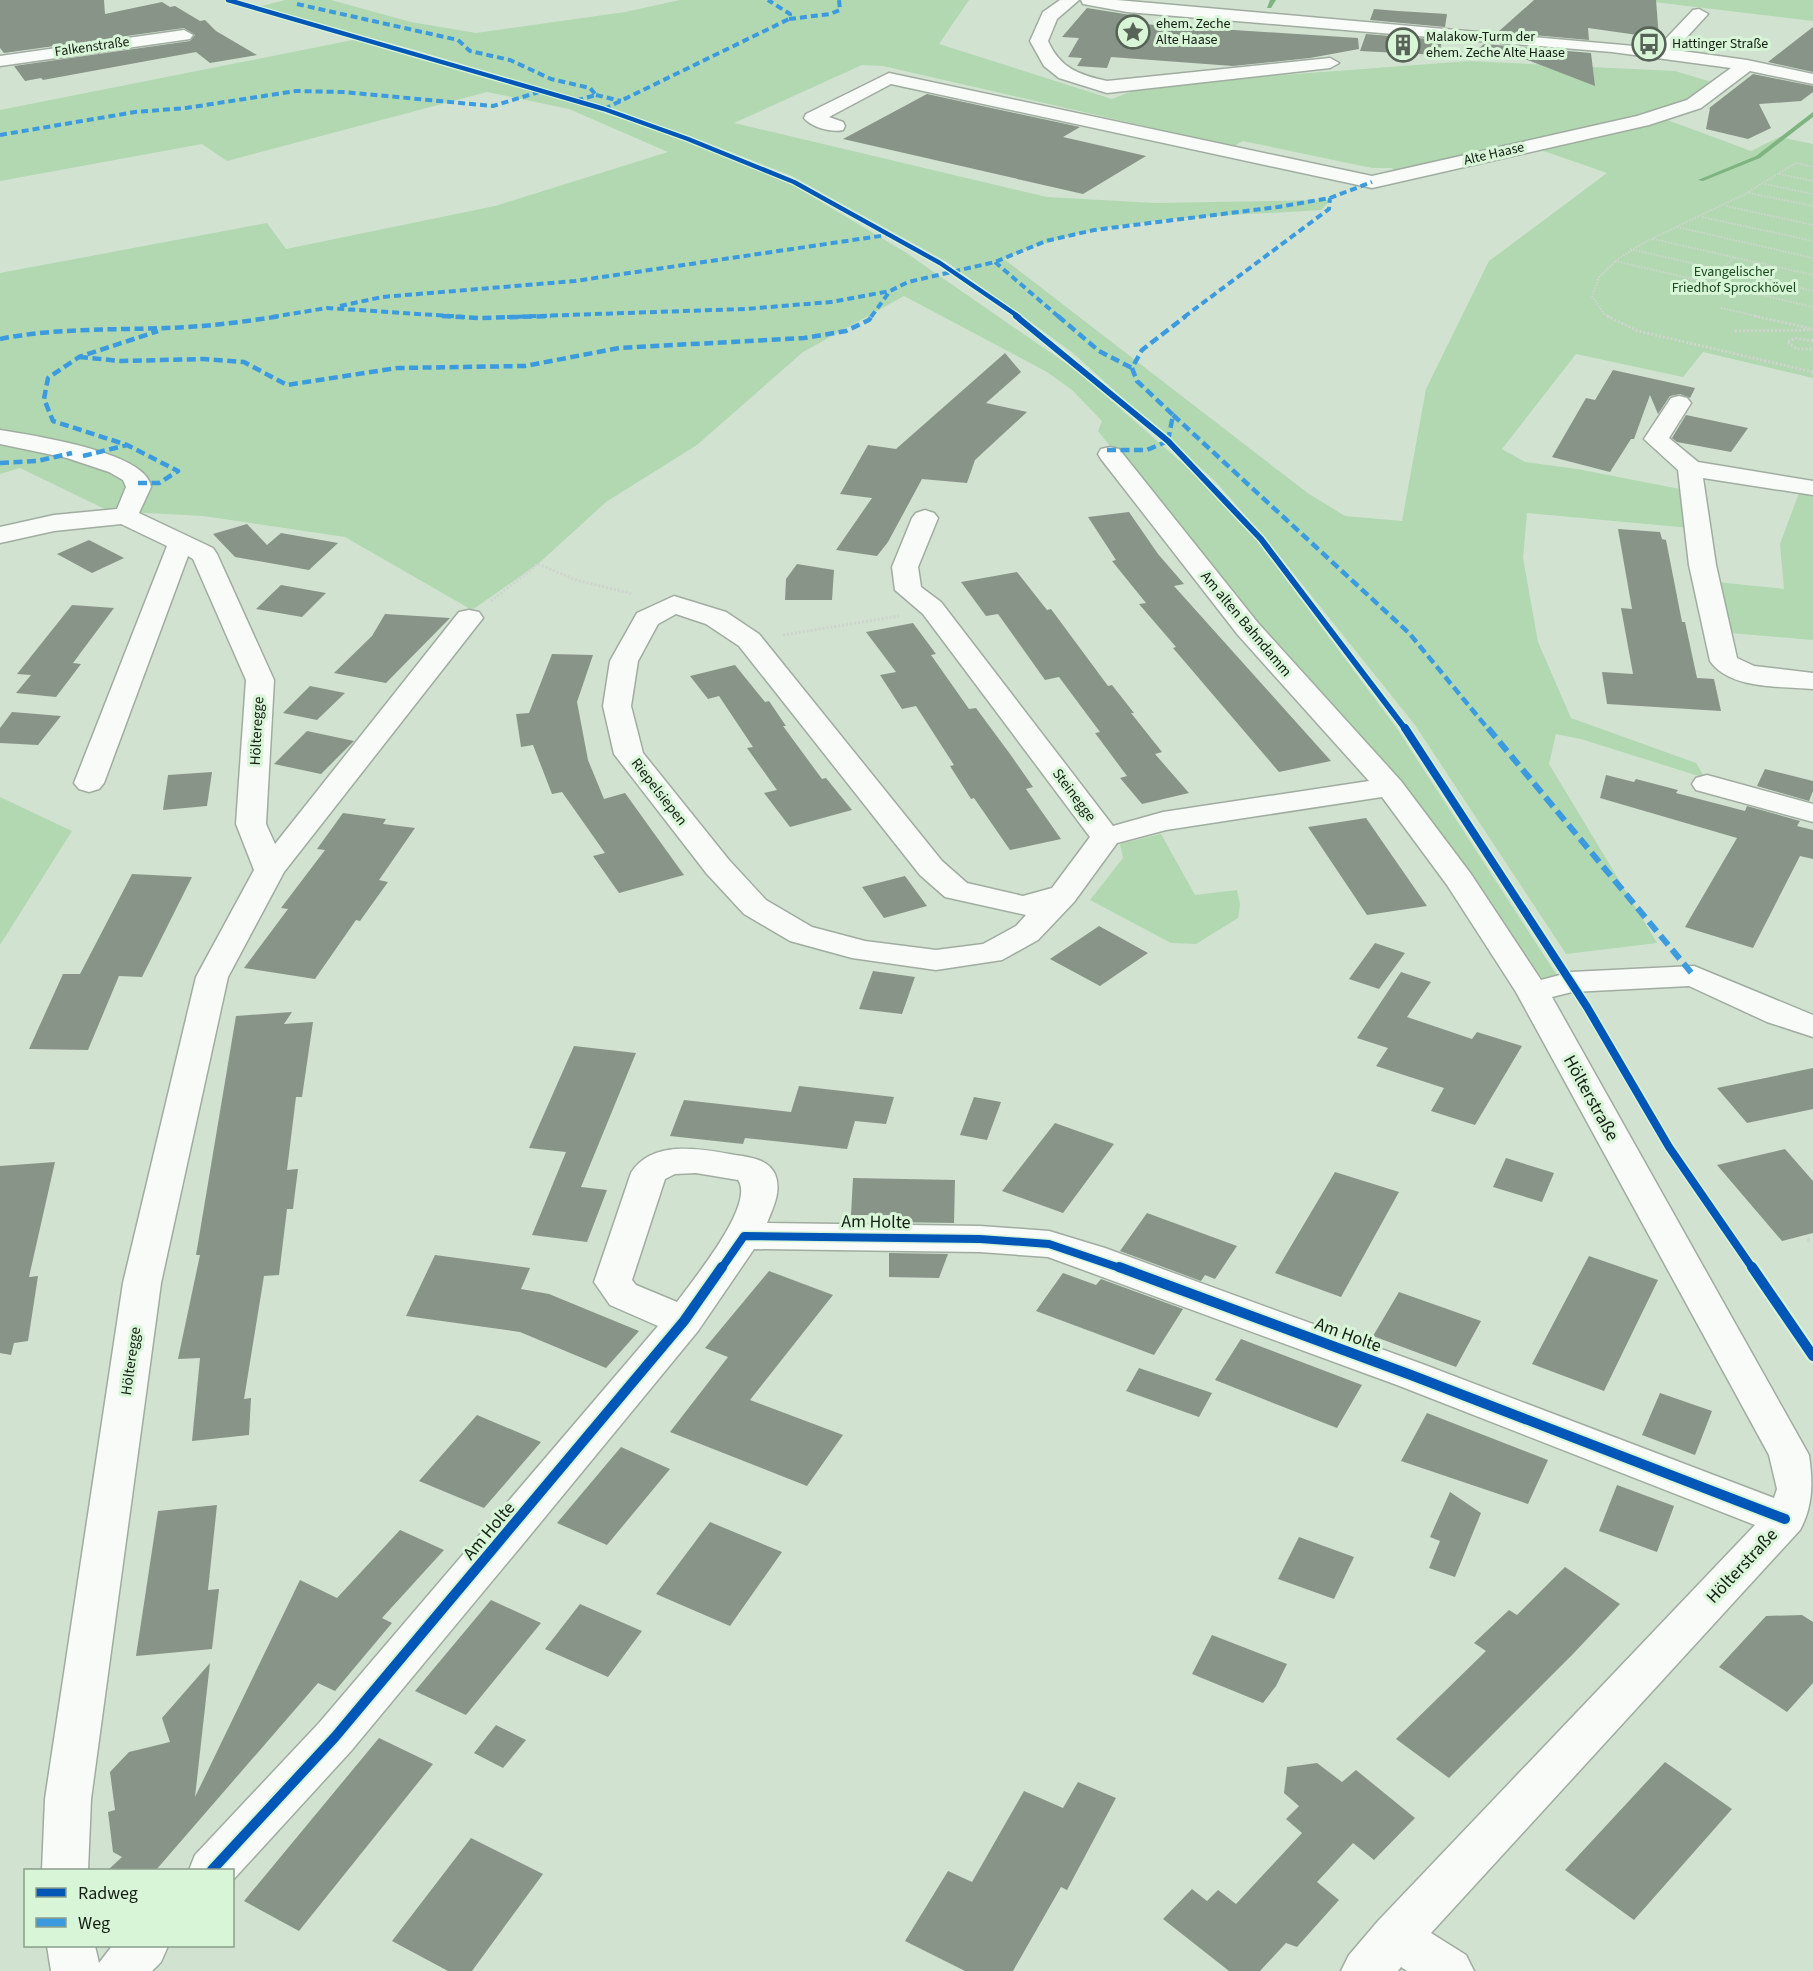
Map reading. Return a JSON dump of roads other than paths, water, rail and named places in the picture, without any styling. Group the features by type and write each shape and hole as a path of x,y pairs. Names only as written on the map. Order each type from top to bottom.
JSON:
{"street":[{"path":"1071,0 1049,16 1040,41 1047,61 1057,71 1107,87 1330,63"},
{"path":"1089,0 1127,7 1612,46 1747,65 1813,79"},
{"path":"1662,53 1699,14"},
{"path":"1049,16 1385,37"},
{"name":"Falkenstraße","path":"0,61 184,34"},
{"path":"14,43 44,54"},
{"name":"Alte Haase","path":"836,126 813,118 889,78 1229,149 1372,182 1642,121 1694,104 1747,65"},
{"path":"1680,403 1656,439 1690,468 1813,488"},
{"path":"0,437 32,441 116,466 134,475 138,483 134,503 125,516 54,523 0,535"},
{"name":"Am alten Bahndamm","path":"1110,454 1248,629 1390,787"},
{"path":"1690,468 1694,520 1705,593 1724,661 1728,666 1741,672 1813,681"},
{"name":"Hölteregge","path":"125,516 204,554 260,680 251,824 270,870"},
{"name":"Steinegge","path":"925,518 905,567 908,590 932,608 1106,837 1163,821 1390,787"},
{"path":"89,783 181,542"},
{"name":"Riepelsiepen","path":"1063,895 1024,906 956,890 931,868 749,640 716,618 674,604 646,619 624,661 617,706 630,754 718,867 755,907 801,933 863,951 936,960 991,953 1027,933 1063,895 1106,837"},
{"name":"Hölteregge","path":"65,1869 68,1799 142,1283 212,977 270,870 469,618"},
{"path":"1707,784 1813,813"},
{"name":"Hölterstraße","path":"1381,1954 1743,1567 1785,1519 1798,1489 1789,1455 1533,992 1460,881 1390,787"},
{"path":"1533,992 1571,982 1694,976 1779,1015 1813,1026"},
{"name":"Am Holte","path":"214,1869 343,1728 684,1321 744,1236 760,1194 757,1175 747,1170 679,1160 657,1165 649,1173 613,1282 623,1295 684,1321"},
{"name":"Am Holte","path":"744,1236 980,1239 1048,1244 1092,1257 1411,1375 1785,1519"},
{"path":"71,1947 76,1971"},
{"path":"120,1971 143,1947"},
{"path":"1381,1954 1449,1971"}],"waterway":[{"path":"1269,7 1273,0"},
{"path":"1701,180 1758,157 1813,114"}],"place":[{"name":"ehem. Zeche Alte Haase","path":"1133,32"},
{"name":"Hattinger Straße","path":"1649,44"},
{"name":"Malakow-Turm der ehem. Zeche Alte Haase","path":"1403,45"}],"park label":[{"name":"Evangelischer Friedhof Sprockhövel","path":"1734,280"}]}
